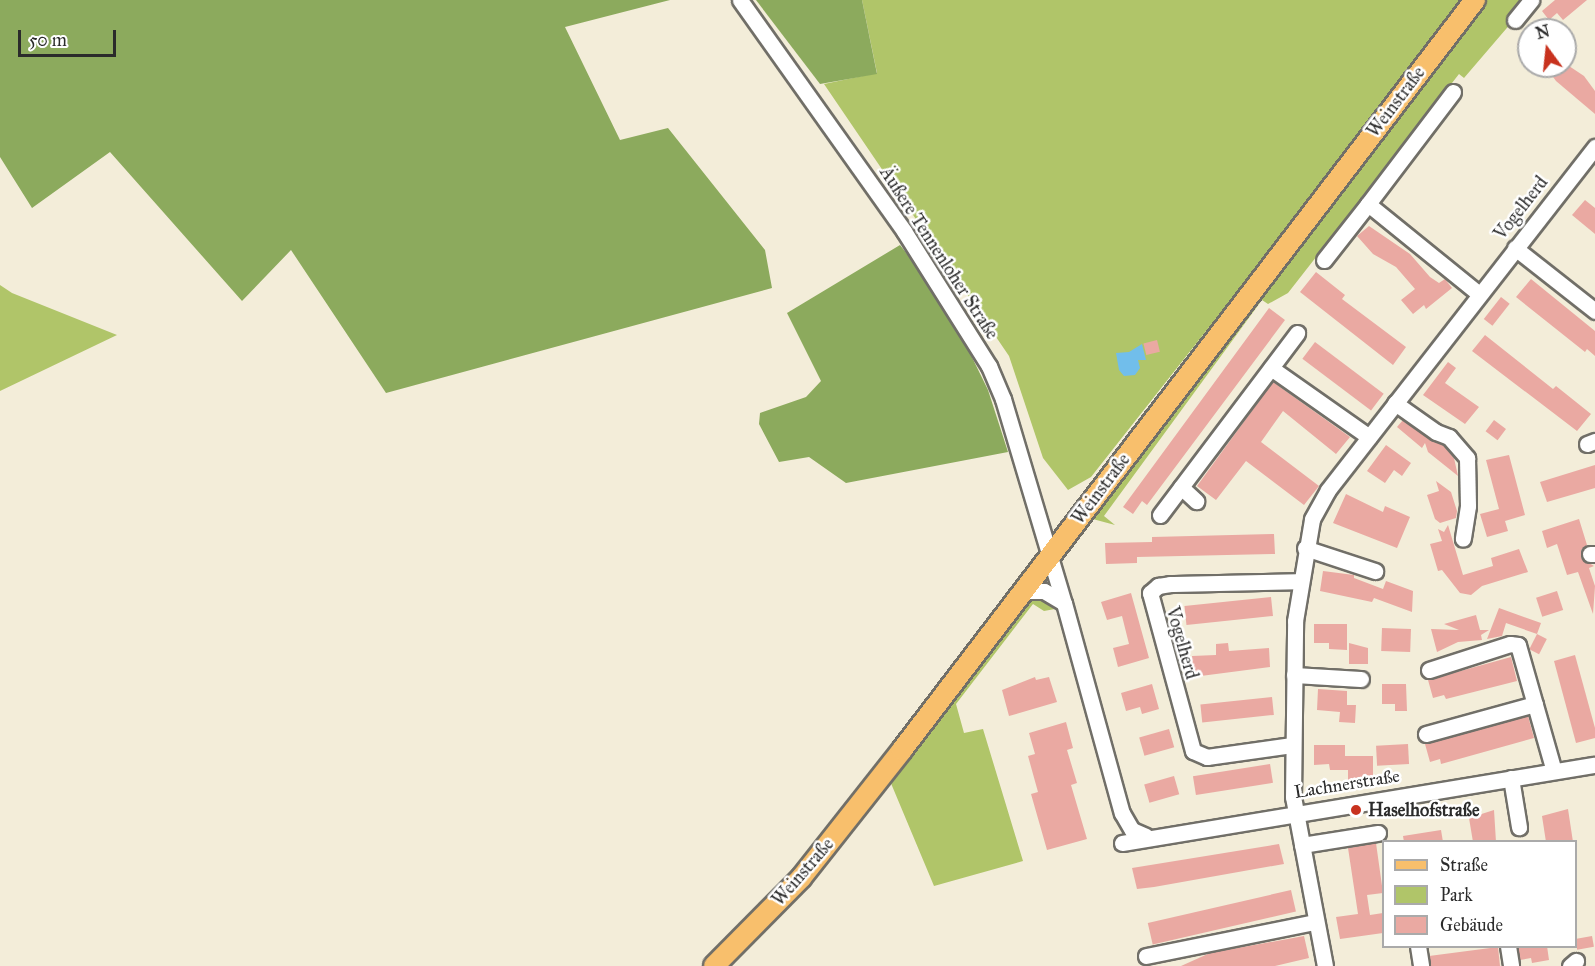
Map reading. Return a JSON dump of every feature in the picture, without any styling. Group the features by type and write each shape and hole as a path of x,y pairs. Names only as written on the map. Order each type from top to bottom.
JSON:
{"main road":[{"name":"Weinstraße","path":"714,966 801,878 1024,591 1475,0"}],"street":[{"name":"Äußere Tennenloher Straße","path":"740,0 904,231 971,334 1003,399 1050,556"},
{"path":"1515,20 1531,0"},
{"path":"1324,260 1453,92"},
{"name":"Vogelherd","path":"1295,812 1292,745 1300,581 1305,548 1318,505 1395,402 1595,147"},
{"path":"1368,204 1479,294"},
{"path":"1515,248 1595,311"},
{"path":"1160,515 1297,333"},
{"path":"1271,368 1369,437"},
{"path":"1395,402 1454,441 1467,458 1469,485 1463,539"},
{"path":"1181,487 1196,501"},
{"path":"1305,548 1375,571"},
{"path":"1050,556 1122,813 1132,830 1146,836"},
{"name":"Vogelherd","path":"1292,745 1207,757 1193,751 1150,593 1158,586 1170,584 1300,581"},
{"path":"1024,591 1044,591 1064,603"},
{"path":"1429,670 1513,643 1518,645 1554,771"},
{"path":"1294,675 1361,679"},
{"path":"1426,734 1535,704"},
{"name":"Lachnerstraße","path":"1122,843 1146,836 1595,765"},
{"path":"1511,778 1519,827"},
{"path":"1295,812 1325,966"},
{"path":"1302,845 1378,833"},
{"path":"1146,956 1316,922"},
{"path":"1418,948 1421,966"},
{"path":"1508,948 1511,966"}],"green space":[{"path":"0,0 670,0 565,27 620,140 668,128 765,250 772,288 386,393 291,250 242,301 110,152 32,208 0,157"},
{"path":"756,0 862,0 877,74 820,84"},
{"path":"862,0 1467,0 1091,477 1068,490 1043,458 1009,356 824,84 877,73"},
{"path":"1486,0 1524,0 1507,18 1512,22 1464,78 1459,74 1288,293 1268,304 1262,300 1104,516 1115,525 1089,518 1214,360 1354,169"},
{"path":"900,245 931,284 966,345 988,390 1008,452 846,483 809,457 779,462 759,424 760,413 806,397 821,381 787,313"},
{"path":"0,285 12,293 117,335 0,391"},
{"path":"1038,596 1052,602 1055,609 1044,611 1033,604 956,704 964,733 983,729 1023,861 934,886 890,781 1023,603"}],"water":[{"path":"1142,344 1146,360 1138,360 1140,368 1135,375 1124,376 1119,370 1116,353 1129,352"}],"building":[{"path":"1555,0 1587,0 1565,18 1561,18 1557,13 1547,18 1542,11"},
{"path":"1577,71 1584,76 1595,91 1595,114 1554,78 1577,78"},
{"path":"1585,200 1595,208 1595,234 1572,215"},
{"path":"1369,226 1410,254 1430,277 1439,283 1445,279 1452,288 1426,309 1424,305 1413,314 1401,300 1415,289 1396,267 1373,254 1357,236"},
{"path":"1316,272 1345,295 1342,299 1406,347 1393,365 1300,292"},
{"path":"1531,279 1595,331 1595,356 1587,349 1585,352 1516,297"},
{"path":"1501,297 1510,304 1492,326 1484,319"},
{"path":"1269,308 1285,320 1147,505 1142,501 1133,514 1123,507"},
{"path":"1485,335 1553,389 1556,386 1591,414 1577,431 1472,351"},
{"path":"1157,340 1160,352 1146,355 1143,343"},
{"path":"1315,342 1384,394 1371,411 1302,359"},
{"path":"1448,362 1456,368 1445,383 1479,407 1465,424 1423,395"},
{"path":"1273,382 1350,437 1336,454 1283,411 1261,442 1319,486 1304,505 1246,461 1216,500 1197,486"},
{"path":"1403,420 1444,446 1454,458 1458,476 1428,452 1425,443 1422,448 1397,427"},
{"path":"1494,420 1506,429 1498,440 1486,431"},
{"path":"1386,445 1411,463 1402,476 1394,470 1385,483 1367,471"},
{"path":"1509,455 1525,515 1505,521 1508,531 1487,537 1480,514 1499,509 1486,460"},
{"path":"1595,465 1595,488 1547,502 1540,482"},
{"path":"1436,481 1451,492 1457,511 1456,518 1440,523 1435,519 1427,495 1439,491"},
{"path":"1346,494 1383,512 1385,506 1410,517 1397,548 1333,523"},
{"path":"1579,519 1587,545 1581,550 1581,558 1594,566 1589,568 1595,586 1593,614 1578,572 1567,575 1557,544 1547,548 1542,531"},
{"path":"1448,525 1463,575 1493,566 1491,558 1519,549 1528,572 1482,586 1471,595 1460,593 1442,570 1438,571 1430,544 1442,541 1438,529 1444,532"},
{"path":"1274,534 1275,554 1137,557 1137,563 1106,564 1105,543 1152,542 1152,537"},
{"path":"1323,571 1354,575 1354,578 1383,589 1386,581 1413,591 1412,612 1374,598 1372,602 1320,591"},
{"path":"1557,591 1563,610 1542,617 1536,598"},
{"path":"1131,593 1149,658 1118,667 1113,648 1129,644 1122,616 1107,620 1101,602"},
{"path":"1271,597 1273,616 1186,625 1184,606"},
{"path":"1499,608 1541,623 1537,634 1506,623 1502,636 1487,639"},
{"path":"1476,615 1480,630 1489,630 1481,635 1482,640 1458,642 1437,652 1431,629 1459,630 1444,624"},
{"path":"1314,624 1347,624 1347,650 1329,649 1329,643 1314,643"},
{"path":"1382,628 1411,629 1410,652 1381,651"},
{"path":"1537,634 1547,639 1539,654 1529,649"},
{"path":"1228,643 1229,651 1269,648 1270,667 1193,677 1192,656 1216,655 1216,644"},
{"path":"1349,643 1368,648 1368,664 1349,664"},
{"path":"1575,655 1595,728 1595,738 1576,743 1554,661"},
{"path":"1511,657 1517,681 1446,699 1444,695 1433,698 1428,680"},
{"path":"1035,677 1036,680 1049,677 1057,702 1009,716 1002,690"},
{"path":"1152,684 1159,709 1142,714 1140,707 1126,711 1121,693"},
{"path":"1382,684 1406,684 1407,711 1395,711 1395,704 1382,704"},
{"path":"1318,689 1347,691 1347,705 1356,705 1355,723 1339,722 1340,712 1317,710"},
{"path":"1272,697 1274,715 1202,722 1200,705"},
{"path":"1528,716 1534,738 1441,764 1440,759 1430,762 1425,744"},
{"path":"1066,722 1073,748 1067,750 1077,783 1071,785 1087,839 1047,850 1031,794 1038,792 1028,756 1035,754 1029,733"},
{"path":"1169,729 1174,747 1144,756 1139,738"},
{"path":"1408,744 1409,764 1377,766 1376,746"},
{"path":"1314,745 1345,745 1345,756 1373,756 1373,784 1348,784 1348,770 1330,770 1329,764 1314,765"},
{"path":"1270,764 1273,783 1196,795 1193,776"},
{"path":"1174,776 1179,794 1149,803 1144,785"},
{"path":"1568,809 1573,840 1546,840 1542,816"},
{"path":"1494,810 1496,840 1473,840 1469,818"},
{"path":"1441,830 1443,840 1404,840 1403,836"},
{"path":"1376,843 1382,893 1367,895 1370,915 1382,913 1382,933 1340,939 1336,917 1358,914 1348,848"},
{"path":"1279,844 1284,864 1137,889 1132,868"},
{"path":"1291,890 1296,911 1153,945 1148,923"},
{"path":"1304,936 1309,958 1275,966 1181,966 1210,953"},
{"path":"1592,936 1594,947 1577,950 1577,939"},
{"path":"1498,948 1500,966 1431,966 1429,956"},
{"path":"1518,948 1547,948 1549,960 1532,963 1531,958 1520,960"}],"place":[{"name":"Haselhofstraße","path":"1356,810"}]}
